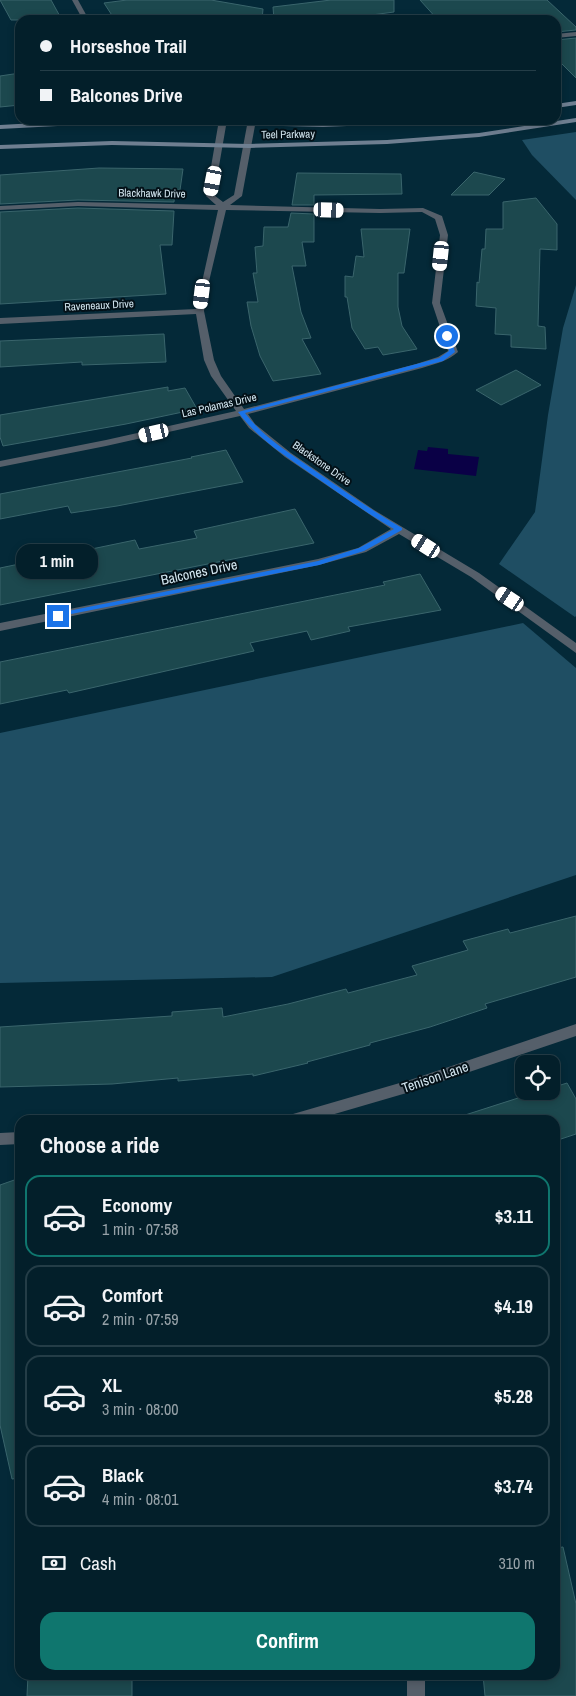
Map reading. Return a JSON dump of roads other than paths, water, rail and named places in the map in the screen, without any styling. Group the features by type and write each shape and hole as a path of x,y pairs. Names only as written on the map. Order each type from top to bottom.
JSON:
{"main road":[{"path":"561,105 576,103"},
{"name":"Teel Parkway","path":"561,122 576,120"},
{"name":"Teel Parkway","path":"0,127 38,125"},
{"name":"Teel Parkway","path":"0,147 112,143 248,146 387,142 479,135 544,125"}],"street":[{"path":"75,0 83,15"},
{"path":"561,36 576,34"},
{"path":"222,125 210,196 223,206 238,196 251,125"},
{"name":"Blackhawk Drive","path":"0,208 78,204 380,211 423,210 439,218 444,234 436,303 452,352 441,359"},
{"name":"Blackstone Drive","path":"223,206 202,294 200,312 209,360 224,389 252,426 288,455 370,512 503,594 576,649"},
{"name":"Raveneaux Drive","path":"0,321 200,312"},
{"name":"Las Polamas Drive","path":"0,464 86,448 241,412 441,359"},
{"name":"Balcones Drive","path":"0,627 319,562 362,550 399,529"},
{"name":"Tenison Lane","path":"310,1115 410,1086 576,1030"},
{"path":"0,1139 15,1138"},
{"path":"416,1680 416,1696"}]}
